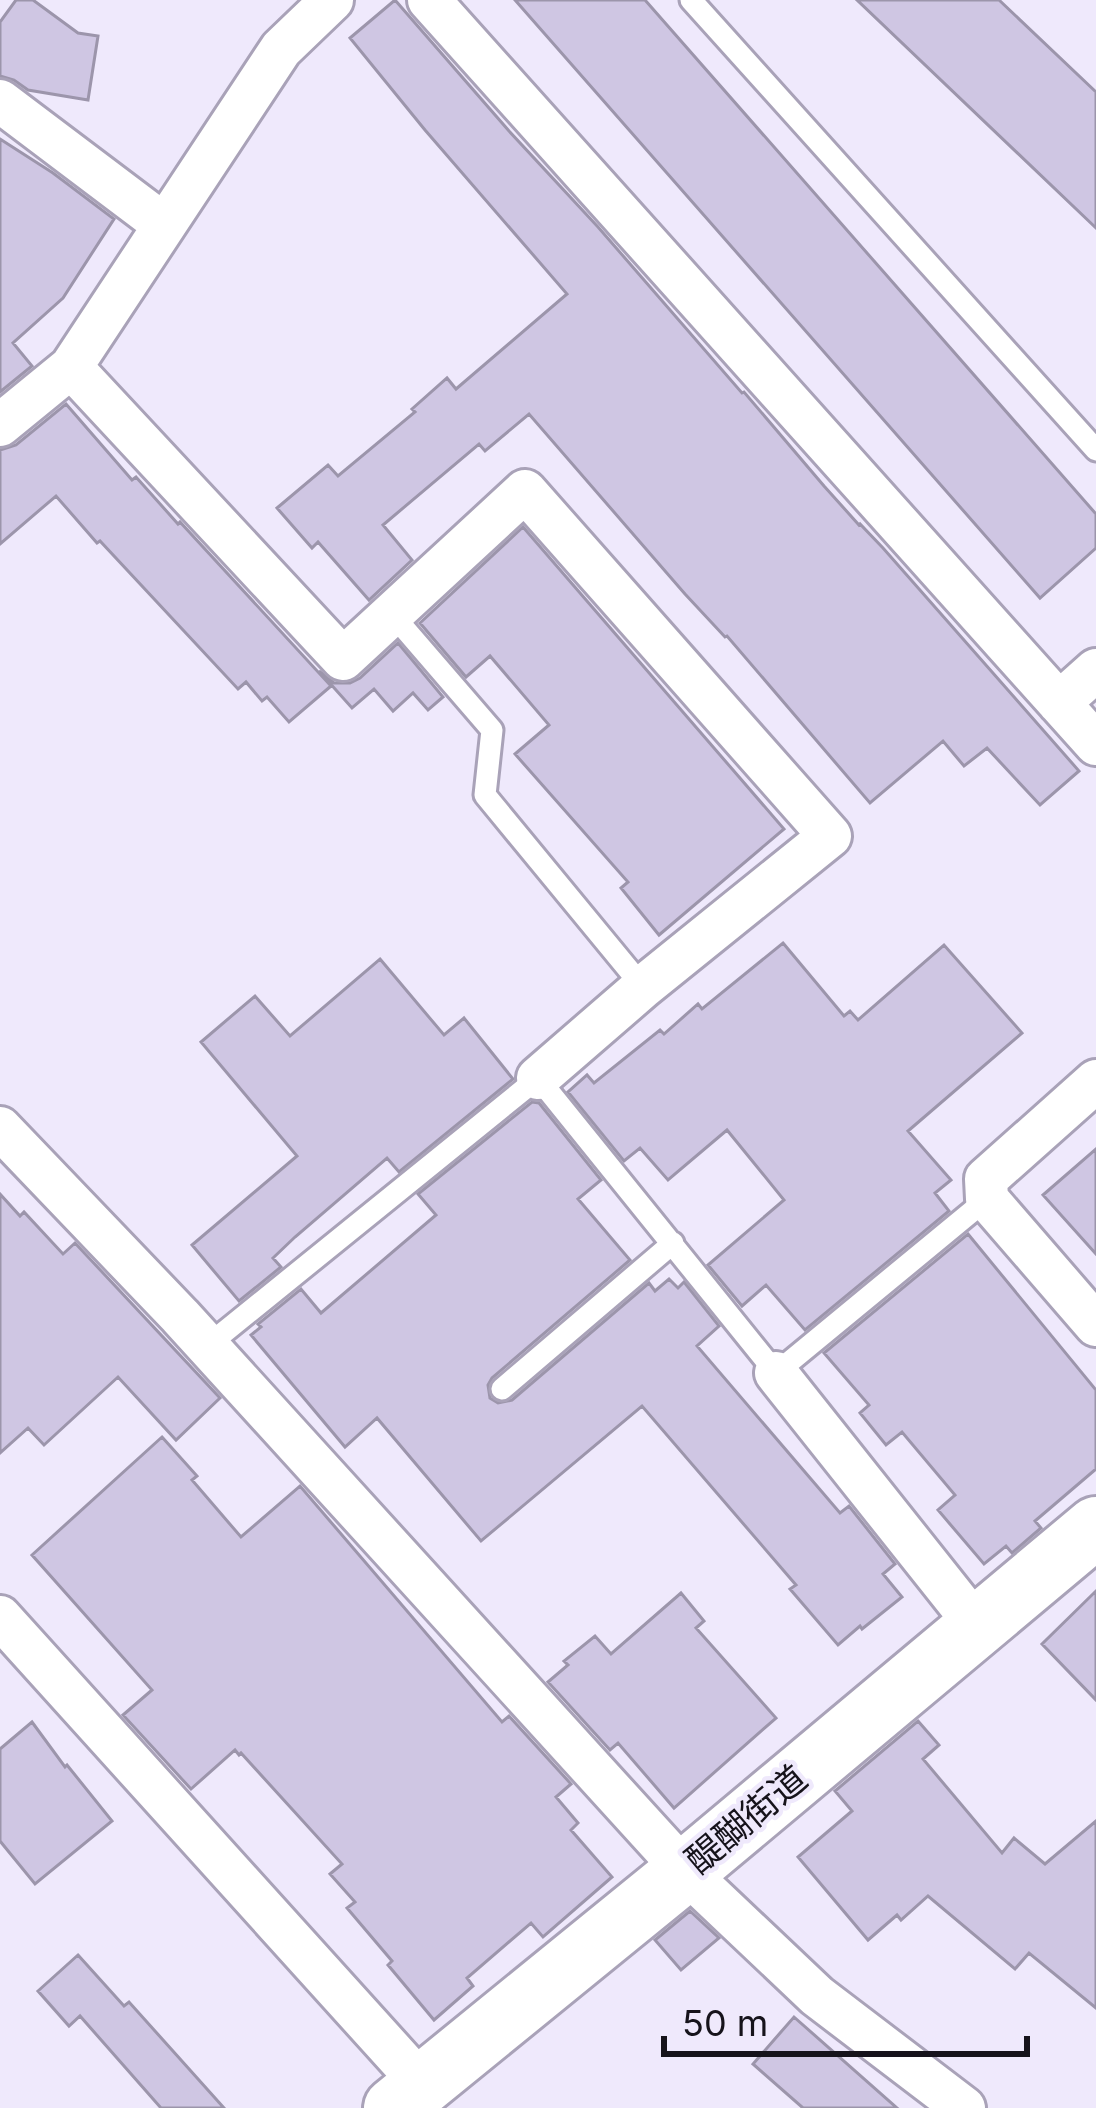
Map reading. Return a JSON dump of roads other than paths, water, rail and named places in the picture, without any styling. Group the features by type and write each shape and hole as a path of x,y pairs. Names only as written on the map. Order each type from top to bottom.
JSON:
{"main road":[{"name":"醍醐街道","path":"408,2096 1096,1527"}],"street":[{"path":"0,424 71,367 281,50 332,0"},
{"path":"429,0 1096,745"},
{"path":"0,101 164,224"},
{"path":"71,367 343,659 525,491 830,836 538,1078"},
{"path":"1059,703 1096,670"},
{"path":"1096,1081 986,1179 987,1199 1096,1325"},
{"path":"0,1128 207,1346 685,1871 817,1996 964,2108"},
{"path":"776,1373 977,1626"},
{"path":"0,1617 408,2096"}],"lane":[{"path":"691,0 1096,450"},
{"path":"392,614 492,730 485,796 643,987"},
{"path":"207,1346 538,1078 776,1373 987,1199"},
{"path":"502,1389 673,1244"}]}
